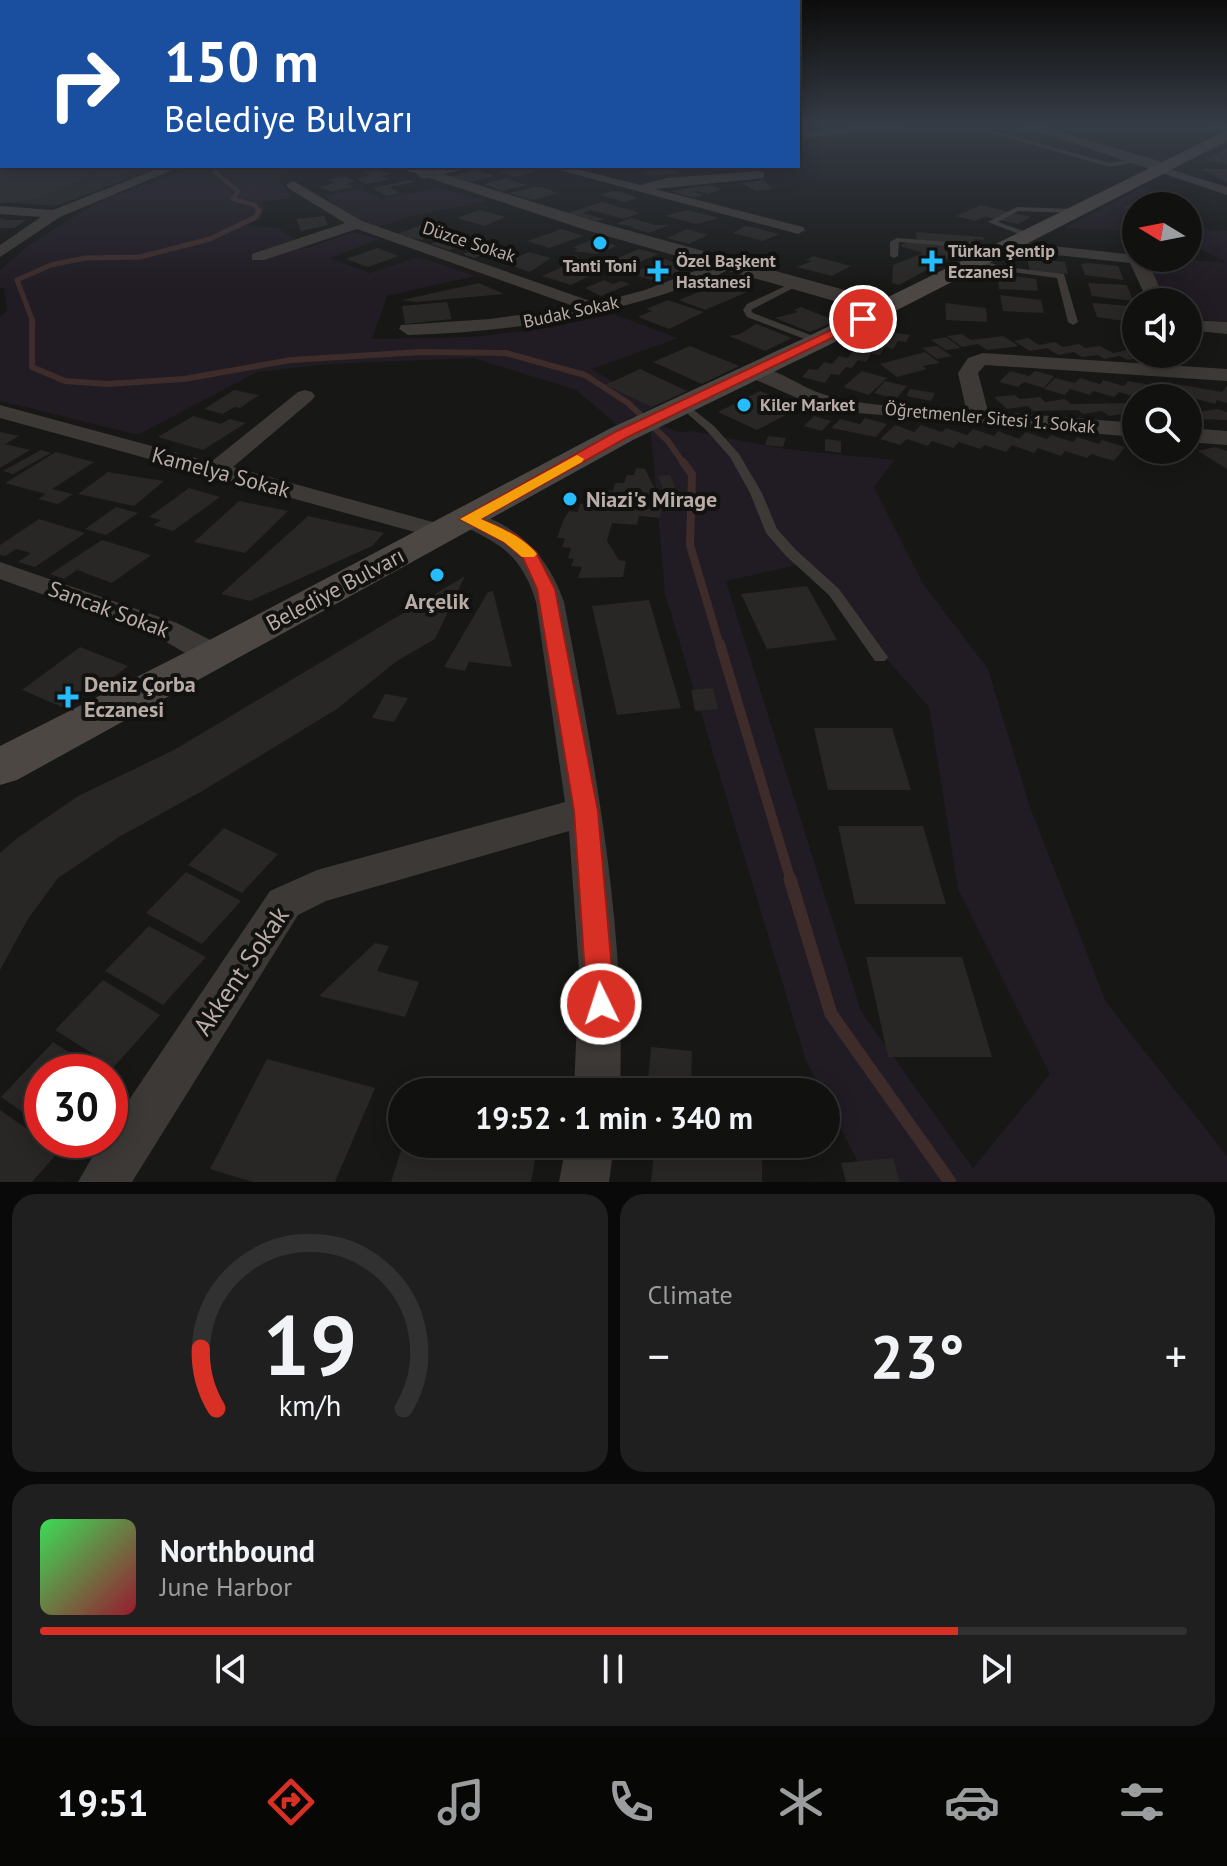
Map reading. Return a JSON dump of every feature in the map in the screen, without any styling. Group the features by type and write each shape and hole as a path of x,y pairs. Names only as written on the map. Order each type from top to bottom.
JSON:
{"main road":[{"name":"Belediye Bulvarı","path":"0,767 215,655 622,434 678,410 884,308 1074,211 1126,180"}],"street":[{"path":"0,252 55,214 134,180"},
{"path":"441,180 884,308"},
{"path":"603,180 798,230"},
{"path":"640,190 667,182 691,180"},
{"path":"1195,180 1227,191"},
{"name":"Düzce Sokak","path":"293,185 357,224 595,308"},
{"path":"0,210 55,214"},
{"path":"258,257 357,224"},
{"path":"1004,247 1134,259 1140,262 1151,288"},
{"name":"Budak Sokak","path":"408,329 504,325 595,308 674,285 727,264"},
{"path":"1202,326 1227,328"},
{"path":"979,417 968,373 975,362 983,359 1227,375"},
{"name":"Öğretmenler Sitesi 1. Sokak","path":"754,372 811,397 846,406 1122,429"},
{"path":"214,471 305,396"},
{"name":"Kamelya Sokak","path":"0,411 214,471 510,539 530,556 542,577 550,602 586,811 601,1004 598,1078"},
{"path":"1202,436 1227,438"},
{"name":"Sancak Sokak","path":"0,570 167,630 215,655"},
{"name":"Akkent Sokak","path":"103,1182 284,903 317,887 586,811"},
{"path":"584,1182 588,1158"}],"lane":[{"path":"1026,235 992,222 1017,209 1074,211"},
{"path":"894,256 894,242 897,240 1004,247"},
{"path":"976,261 1004,269 1061,276 1073,322"},
{"path":"797,284 747,310 750,315 818,341"},
{"path":"678,410 710,428 735,456 756,493 771,530 834,592 880,657"}],"shaded area":[{"path":"1,180 124,180 56,206 0,202"},
{"path":"156,180 280,180 292,198 260,202 265,207 261,218 249,225 278,228 306,248 353,232 380,239 330,258 370,273 418,257 475,276 387,296 372,339 470,337 548,328 613,314 678,338 592,369 653,407 617,425 576,390 473,358 330,364 257,372 138,435 0,401 0,316 7,311 4,288 0,288 0,270 29,245 94,204"},
{"path":"1145,186 1152,192 1134,192"},
{"path":"357,188 383,199 438,188 488,201 416,215 374,228 342,211 326,196"},
{"path":"1122,198 1122,230 1065,228"},
{"path":"1202,227 1227,231 1227,322 1202,320 1202,288 1157,288 1141,272 1202,272 1202,261 1226,262 1202,250"},
{"path":"650,422 679,432 692,431 785,449 895,460 874,487 922,582 988,669 1030,807 1106,1002 1227,1156 1227,1182 868,1182 840,1127 840,1078 815,1078 806,1061 665,594","holes":["802,564 929,707 958,889 1050,1074 973,1168 861,1011 726,581"]}],"building":[{"path":"0,180 79,180 38,199 0,203"},
{"path":"326,180 356,181 346,184 353,187 331,192 320,187 335,183"},
{"path":"359,180 384,180 367,184"},
{"path":"409,180 415,182 390,187 400,193 387,196 372,188"},
{"path":"512,180 526,185 502,191 484,184"},
{"path":"763,180 773,189 756,191 741,183"},
{"path":"709,185 722,189 708,194 698,191 695,192 704,195 694,198 671,191"},
{"path":"533,187 558,193 533,200 510,193"},
{"path":"613,191 637,198 624,202 600,195"},
{"path":"602,202 640,213 623,219 591,210 583,213 604,219 597,221 568,213"},
{"path":"981,205 1031,217 1018,224 985,217 975,221 956,216"},
{"path":"479,210 506,217 484,226 457,218"},
{"path":"687,210 719,218 697,224 665,216"},
{"path":"324,216 328,225 301,231 296,219"},
{"path":"0,218 26,220 14,228 0,228"},
{"path":"631,218 655,225 669,225 649,233 629,227 633,226 616,224"},
{"path":"427,223 450,229 421,240 397,234"},
{"path":"745,226 779,234 763,241 733,233"},
{"path":"562,229 583,236 549,248 527,241"},
{"path":"687,229 708,235 689,244 667,238"},
{"path":"916,232 983,237 984,240 974,239 975,244 917,240"},
{"path":"460,234 478,240 449,250 431,244"},
{"path":"595,239 617,246 596,254 573,251 578,249 573,247"},
{"path":"910,241 967,248 899,285 892,283 893,265 923,253 900,246"},
{"path":"492,244 504,248 474,258 463,254"},
{"path":"377,248 399,256 368,267 346,259"},
{"path":"639,249 658,254 622,270 603,264"},
{"path":"529,252 551,258 530,272 504,263"},
{"path":"813,256 851,266 832,276 796,267 812,261 806,260"},
{"path":"1027,258 1065,262 1068,274 1030,272"},
{"name":"Özel Başkent Hastanesi","path":"665,259 686,268 657,281 630,274"},
{"path":"571,263 593,270 584,273 591,275 571,285 542,276"},
{"path":"1081,264 1118,266 1124,280 1085,275"},
{"path":"997,274 1036,279 1038,291 999,289"},
{"path":"604,280 613,284 621,281 630,284 601,296 585,288"},
{"path":"726,281 752,290 705,310 679,300"},
{"path":"479,283 504,294 416,302 402,300"},
{"path":"1088,283 1127,285 1128,288 1122,288 1122,300 1092,296"},
{"path":"1000,295 1041,300 1044,313 1003,311"},
{"path":"668,300 704,312 669,329 638,317 652,311 646,309"},
{"path":"447,302 452,319 405,324 402,306"},
{"path":"945,303 986,308 987,322 946,320"},
{"path":"1092,303 1122,305 1122,321 1097,317"},
{"path":"801,307 836,321 810,332 775,318 798,312 794,310"},
{"path":"756,324 792,338 765,351 729,336 740,334"},
{"path":"890,332 910,335 906,342 898,341 893,349 885,347 880,355 871,354 866,362 858,360 852,368 846,367 839,375 831,374 825,383 802,377 809,369 817,370 824,362 832,364 839,356 848,358 853,350 859,352 864,344 872,345 876,337 885,339"},
{"path":"962,334 971,340 1003,336 1019,346 987,350 978,344 962,347 947,336"},
{"path":"946,337 961,348 946,350 931,340"},
{"path":"1028,338 1039,345 1055,342 1063,347 1079,344 1085,348 1100,346 1113,353 1122,351 1122,357 1082,357 1074,352 1058,355 1047,348 1030,351 1014,341"},
{"path":"690,346 739,366 702,384 653,362"},
{"path":"937,346 952,356 937,359 922,348"},
{"path":"925,352 940,363 923,366 927,369 897,377 880,364"},
{"path":"640,369 687,391 652,407 605,385"},
{"path":"862,371 887,378 869,395 843,387"},
{"path":"1010,371 1029,376 1035,371 1054,376 1044,388 1024,382 1018,387 999,382"},
{"path":"1055,378 1075,383 1080,378 1100,384 1103,380 1122,385 1122,393 1114,397 1070,389 1065,395 1044,389"},
{"path":"885,381 907,386 896,399 874,393"},
{"path":"1227,386 1227,403 1217,400 1215,404 1202,400 1202,388 1222,392"},
{"path":"910,389 935,393 931,401 906,396"},
{"path":"234,390 259,395 240,408 234,407 223,414 204,409"},
{"path":"760,391 799,408 757,430 718,412"},
{"path":"994,397 1040,397 1045,402 1065,399 1071,404 1122,403 1122,414 1109,416 1102,411 1083,414 1078,410 1033,411 1028,406 1007,409"},
{"path":"1217,409 1227,412 1227,420 1202,419 1202,411"},
{"path":"193,416 221,424 229,419 246,423 203,450 158,437"},
{"path":"814,416 831,421 822,431 804,426"},
{"path":"865,418 887,424 876,437 831,428 840,419 860,424"},
{"path":"895,425 914,432 921,425 967,435 973,429 994,436 998,431 1019,439 1026,432 1047,439 1051,435 1073,442 1077,437 1099,444 1102,440 1122,446 1122,451 1114,461 1091,454 1087,458 1065,451 1061,456 1038,448 1034,453 1012,445 1006,452 985,445 980,449 959,442 953,448 932,441 928,446 907,439 900,445 880,439"},
{"path":"0,432 19,436 5,444 30,450 0,468"},
{"path":"768,436 786,438 783,447 765,445"},
{"path":"825,439 841,441 841,453 825,451"},
{"path":"1215,447 1227,451 1227,469 1202,453 1202,450"},
{"path":"41,450 51,453 13,474 3,471"},
{"path":"56,452 94,462 52,489 73,494 58,504 38,499 46,494 5,483"},
{"path":"636,468 645,469 658,495 664,496 660,518 639,516 637,525 612,523 607,541 619,560 626,561 623,577 578,578 582,567 571,566 574,559 568,558 571,548 562,547 565,538 557,538 564,519 569,511 578,512 580,504 590,505 593,497 602,498 604,490 613,491 615,483 624,483 627,475 634,475"},
{"path":"108,472 164,481 134,506 78,494"},
{"path":"670,475 676,489 663,490 658,476"},
{"path":"189,488 220,497 173,531 153,525 161,520 149,517"},
{"path":"239,501 288,511 245,553 194,542"},
{"path":"116,507 138,513 106,535 85,529"},
{"path":"308,516 384,533 372,546 250,601 221,594"},
{"path":"39,519 85,533 35,567 18,562 31,553 16,549 5,556 0,555 0,545"},
{"path":"102,540 151,555 112,583 77,570 64,579 50,574"},
{"path":"465,576 435,639 397,661 337,709 204,790 119,837 58,878 28,919 0,970 0,853 16,839 78,796 174,750"},
{"path":"807,586 837,640 767,649 741,594"},
{"path":"493,591 512,667 469,662 465,671 444,667 488,592"},
{"path":"649,600 681,708 617,715 592,606"},
{"path":"80,647 128,666 92,694 84,690 62,707 22,690"},
{"path":"713,688 718,709 695,711 691,690"},
{"path":"385,694 408,698 394,722 372,718"},
{"path":"814,728 892,728 911,790 828,790"},
{"path":"838,826 923,826 946,904 855,904"},
{"path":"224,828 278,854 242,893 188,865"},
{"path":"186,872 241,901 202,944 146,913"},
{"path":"149,926 206,957 163,1005 105,971"},
{"path":"375,943 389,946 377,971 419,982 405,1017 319,996"},
{"path":"866,957 962,957 992,1057 888,1057"},
{"path":"103,980 160,1015 126,1054 93,1054 55,1030"},
{"path":"53,1042 72,1054 42,1054"},
{"path":"651,1047 692,1051 691,1078 648,1078"},
{"path":"267,1059 375,1088 335,1182 253,1182 210,1169"},
{"path":"24,1073 24,1113 1,1097"},
{"path":"0,1110 24,1127 24,1158 53,1158 32,1182 0,1182"},
{"path":"399,1158 535,1158 531,1182 391,1182"},
{"path":"654,1158 762,1158 762,1182 651,1182"},
{"path":"893,1158 900,1182 846,1182 841,1163"}],"waterway":[{"path":"225,180 238,191 233,199 255,205 259,211"},
{"path":"33,322 17,280 51,265 85,258 140,257 210,239 256,217 259,211"},
{"path":"32,320 32,367 65,381 107,384 184,379 291,360 422,352 506,353 585,375 628,403 668,441 684,464"},
{"path":"683,462 692,474 690,545 720,646"},
{"path":"720,644 791,881"},
{"path":"790,879 831,1014 950,1182"}],"slow traffic":[{"path":"528,554 510,539 468,519 577,459"}],"place":[{"name":"Tanti Toni","path":"600,243"},
{"name":"Türkan Şentip Eczanesi","path":"932,261"},
{"name":"Özel Başkent Hastanesi","path":"658,271"},
{"name":"Kiler Market","path":"744,405"},
{"name":"Niazi's Mirage","path":"570,499"},
{"name":"Arçelik","path":"437,575"},
{"name":"Deniz Çorba Eczanesi","path":"68,697"}],"route":[{"path":"601,1004 586,811 550,602 530,556 510,539 468,519 622,434 863,319"}]}
